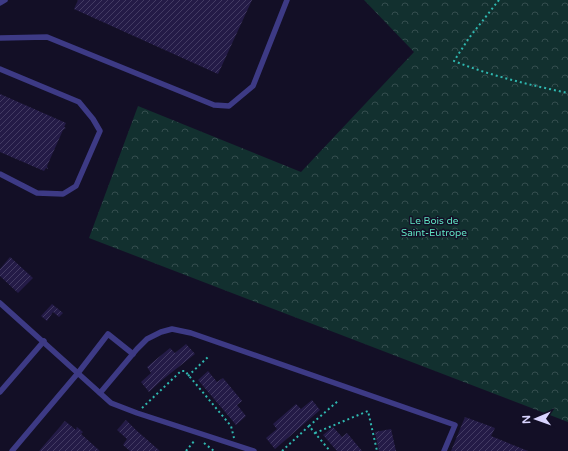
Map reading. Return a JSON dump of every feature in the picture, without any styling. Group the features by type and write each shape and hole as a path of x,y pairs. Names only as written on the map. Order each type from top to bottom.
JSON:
{"lane":[{"path":"0,3 4,0"},
{"path":"0,38 47,37 214,105 229,106 253,86 287,0"},
{"path":"0,70 79,102 93,119 100,132 76,186 63,194 37,193 0,174"},
{"path":"0,303 44,341 111,403 198,436 234,444 254,451"},
{"path":"100,393 147,339 172,329 191,333 455,425 444,451"},
{"path":"12,451 78,373 108,334 133,354"},
{"path":"0,392 44,341"}],"path":[{"path":"499,0 469,38 454,61 531,86 568,93"},
{"path":"188,376 208,357"},
{"path":"137,413 181,371 185,371 231,426 234,435 234,444"},
{"path":"282,451 338,401"},
{"path":"315,432 368,411 377,451"},
{"path":"309,426 330,451"},
{"path":"186,451 198,436 214,451"}],"green space":[{"name":"Le Bois de Saint-Eutrope","path":"364,0 568,0 568,422 89,238 138,106 301,172 414,52"}],"building":[{"path":"78,0 252,0 218,74 74,9"},
{"path":"0,94 66,123 64,127 66,128 63,130 47,166 48,169 46,168 44,171 0,152"},
{"path":"10,257 33,278 18,293 0,276 0,269"},
{"path":"52,304 63,313 59,317 53,312 47,321 41,316"},
{"path":"186,344 195,354 149,392 141,382 151,373 147,367 170,348 175,353"},
{"path":"208,371 217,382 223,378 242,401 237,405 246,416 236,425 198,380"},
{"path":"312,400 320,410 275,449 266,438 277,429 273,424 296,404 301,409"},
{"path":"465,417 495,428 491,436 528,451 451,451"},
{"path":"126,420 160,451 130,451 123,445 127,439 117,430"},
{"path":"65,421 76,430 77,427 83,432 81,434 100,451 39,451"},
{"path":"333,427 342,437 347,433 362,451 337,451 323,435"},
{"path":"391,429 396,451 379,451 375,432"}]}
